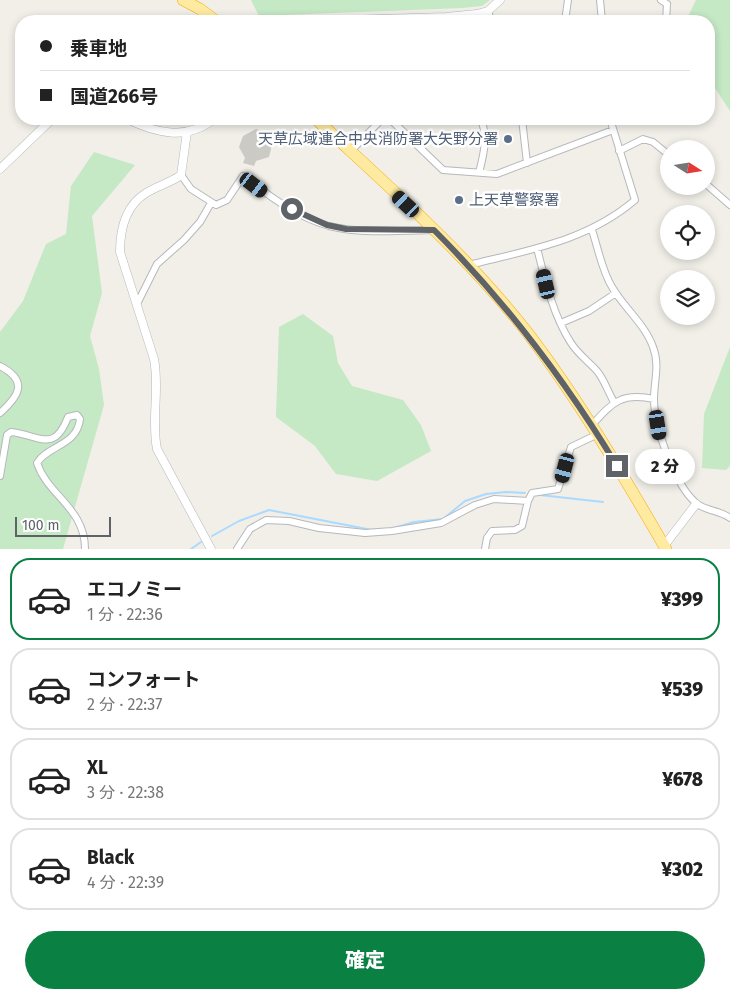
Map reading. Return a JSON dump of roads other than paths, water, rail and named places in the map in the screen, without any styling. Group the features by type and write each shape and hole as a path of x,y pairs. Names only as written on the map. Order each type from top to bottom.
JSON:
{"highway":[{"path":"183,0 208,15"},
{"path":"323,125 469,265 526,331 595,430 666,547"}],"street":[{"path":"468,15 488,11 500,0"},
{"path":"566,15 568,0"},
{"path":"600,0 601,15"},
{"path":"665,15 664,2 673,0"},
{"path":"488,11 489,15"},
{"path":"0,169 46,125"},
{"path":"144,125 164,132 187,132 204,125"},
{"path":"351,151 376,125"},
{"path":"396,125 443,170 497,174 613,130"},
{"path":"480,173 486,143 483,125"},
{"path":"523,125 527,162"},
{"path":"469,265 537,248 592,230 614,217 635,200 612,125"},
{"path":"187,132 181,175 191,189 211,203 224,203 243,176 276,202 327,225 346,229 434,230"},
{"path":"619,151 643,140 652,142 660,148"},
{"path":"181,175 137,199 129,209 123,223 120,252 150,341 157,374 154,435 157,449 211,549"},
{"path":"715,192 730,205"},
{"path":"137,304 157,264 184,240 200,222 211,203"},
{"path":"592,230 608,278 616,293 650,339 655,352 657,380 654,399 660,439 667,457 696,504 716,510 730,518"},
{"path":"537,248 546,284 561,323 571,343 586,362 598,372 614,402"},
{"path":"561,323 589,311 616,293"},
{"path":"0,366 16,380 18,387 17,395 0,413"},
{"path":"485,549 487,538 492,531 515,530 522,526 528,501 536,491 554,492 558,489 571,447 595,430 614,402 642,396 654,399"},
{"path":"0,476 7,435 11,432 49,440 56,437 63,430 68,417 77,415 80,420 77,431 68,441 37,463 42,473 76,516 81,527 85,549"},
{"path":"237,549 250,529 266,520 289,521 319,528 365,532 392,531 441,523 474,505 494,499 528,501"},
{"path":"666,547 696,504"}],"waterway":[{"path":"394,528 414,522 443,519 465,501 486,494 525,493"},
{"path":"540,495 603,502"},
{"path":"212,536 239,521 269,510 372,530"},
{"path":"191,549 201,542"}],"place":[{"name":"天草広域連合中央消防署大矢野分署","path":"508,139"},
{"name":"上天草警察署","path":"459,200"}]}
